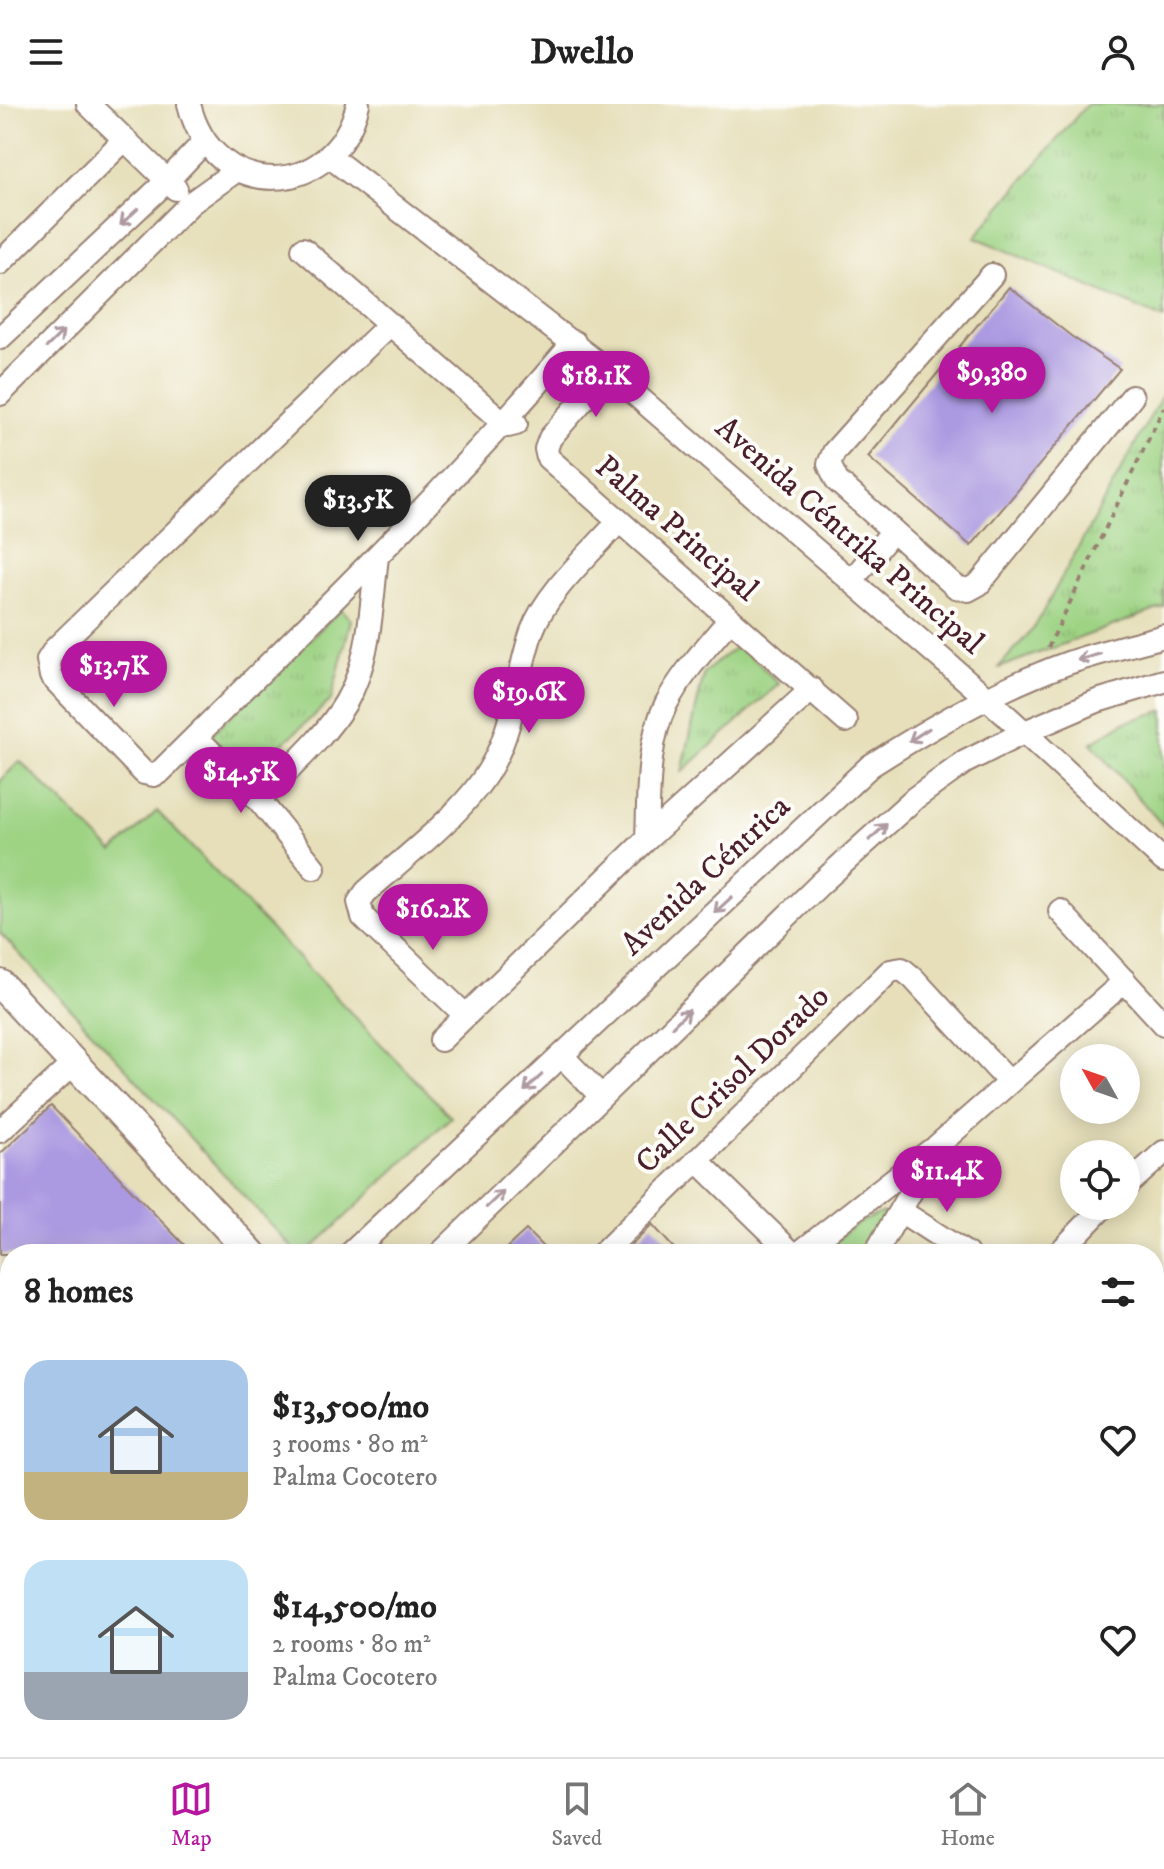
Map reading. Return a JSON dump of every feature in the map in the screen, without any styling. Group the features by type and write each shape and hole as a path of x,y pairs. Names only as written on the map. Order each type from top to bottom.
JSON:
{"main road":[{"path":"0,984 243,1244"}],"street":[{"path":"88,104 191,203"},
{"path":"189,104 204,142 219,158 237,170 264,177 293,176 319,165 340,146 353,124 358,104"},
{"path":"0,263 124,140"},
{"path":"0,338 167,181 204,142"},
{"name":"Avenida Céntrika Principal","path":"329,156 608,371 987,698 1164,860"},
{"path":"0,394 191,203 237,170"},
{"path":"303,249 388,326 504,423"},
{"path":"992,275 834,452 829,464 837,481 956,587 974,588 1132,397"},
{"path":"388,326 55,649 48,660 51,676 144,773 154,775 160,772 196,737 377,557 578,346"},
{"name":"Palma Principal","path":"608,371 550,438 546,449 552,462 846,721"},
{"path":"465,1015 363,917 359,902 481,783 495,760 508,725 533,627 554,594 619,521"},
{"path":"855,583 896,534"},
{"path":"259,800 324,733 346,702 366,649 377,557"},
{"path":"647,839 652,748 666,704 683,677 730,619"},
{"name":"Avenida Céntrica","path":"361,1244 870,766 933,726 1032,678 1069,663 1164,636"},
{"path":"450,1244 809,895 915,798 965,762 1025,732 1097,701 1164,681"},
{"path":"441,1040 647,839 812,689"},
{"path":"196,737 259,800 314,868"},
{"path":"1060,911 1164,1024"},
{"name":"Calle Crisol Dorado","path":"612,1244 890,971 902,969 913,978 1009,1082"},
{"path":"809,1244 937,1146 1125,981"},
{"path":"562,1056 601,1096"},
{"path":"0,1131 74,1063"},
{"path":"881,1244 937,1146"},
{"path":"1140,1173 1164,1152"},
{"path":"697,1160 785,1244"},
{"path":"902,1212 952,1244"},
{"path":"1068,1244 1091,1220"}],"path":[{"path":"1032,678 1164,407"}],"green space":[{"path":"1087,104 1164,104 1164,319 975,237"},
{"path":"1164,392 1164,607 998,668 1034,628"},
{"path":"341,609 351,620 331,700 247,776 211,735"},
{"path":"739,644 779,684 682,772 704,673"},
{"path":"1164,710 1164,827 1091,743 1123,723"},
{"path":"20,761 113,852 157,811 451,1117 317,1244 289,1244 0,933 0,781"},
{"path":"882,1213 887,1215 873,1244 835,1244 843,1234"}],"building":[{"path":"1009,287 1071,336 1120,369 971,546 868,457"},
{"path":"51,1106 183,1244 0,1244 0,1154"},
{"path":"652,1224 670,1244 632,1244"},
{"path":"526,1230 540,1244 511,1244"}]}
